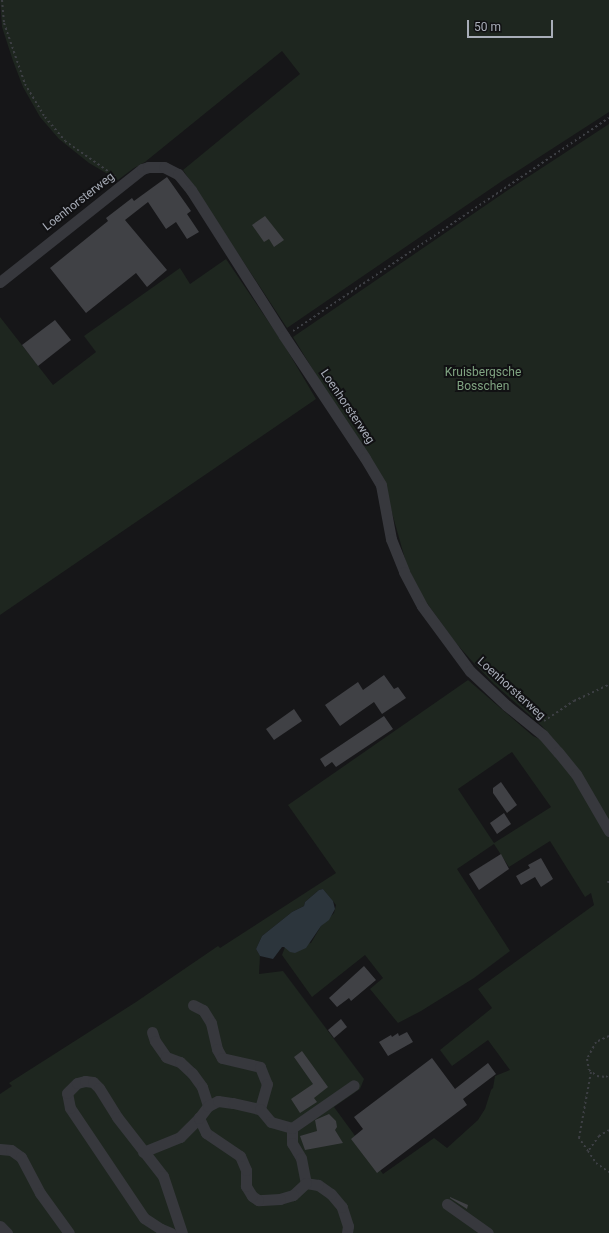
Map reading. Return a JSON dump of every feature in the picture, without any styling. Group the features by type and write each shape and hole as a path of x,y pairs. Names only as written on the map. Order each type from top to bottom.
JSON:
{"street":[{"name":"Loenhorsterweg","path":"0,282 142,169 148,167 164,167 178,174 191,190 381,485 391,539 404,572 422,606 470,671 506,705 535,728 558,752 576,774 609,831"},
{"path":"193,1004 203,1010 211,1023 217,1049 222,1058 260,1067 267,1084 260,1109"},
{"path":"152,1032 155,1041 166,1058 180,1062 192,1073 202,1087 208,1106"},
{"path":"171,1233 161,1229 144,1218 70,1108 67,1093 77,1083 85,1081 93,1082 99,1088 117,1117 163,1176 182,1233"},
{"path":"292,1128 354,1085"},
{"path":"143,1152 180,1137 200,1118 208,1106 218,1101 260,1109 271,1122 292,1128"},
{"path":"200,1118 206,1133 240,1156 246,1170 246,1186 252,1196 258,1200 280,1199 293,1195 306,1183"},
{"path":"292,1128 292,1143 302,1158 306,1183"},
{"path":"0,1149 11,1150 21,1157 40,1194 69,1233"},
{"path":"306,1183 318,1185 331,1194 342,1207 348,1226 347,1233"},
{"path":"447,1204 488,1233"},
{"path":"0,1226 7,1233"}],"path":[{"path":"2,0 4,23 24,84 45,117 65,141 125,183"},
{"path":"284,336 609,118"},
{"path":"535,728 574,701 609,685"},
{"path":"608,881 609,885"},
{"path":"609,1036 596,1042 587,1059 589,1070 591,1072 597,1076 606,1077 609,1075"},
{"path":"591,1072 578,1138 596,1163 609,1172"},
{"path":"588,1151 599,1136 609,1130"}],"green space":[{"path":"0,0 609,0 609,112 502,181 287,328 183,170 300,74 282,51 145,162 118,180 89,163 59,139 40,117 23,87 13,61 2,27"},
{"name":"Kruisbergsche Bosschen","path":"609,124 609,1233 0,1233 0,1094 12,1086 9,1083 136,1002 218,946 220,948 336,873 288,805 468,680 533,736 542,740 555,741 542,726 494,684 471,660 455,642 424,599 407,566 385,488 293,337 508,190","holes":["512,752 551,807 494,843 458,789","550,841 585,897 591,893 594,905 478,989 492,1008 440,1050 452,1066 488,1040 510,1070 495,1076 493,1088 485,1109 478,1120 447,1148 434,1138 383,1174 334,1107 360,1089 364,1079 283,971 259,974 260,956 256,949 262,936 292,912 304,906 305,902 319,890 323,889 336,905 334,913 321,926 311,943 285,947 282,955 312,997 365,955 383,978 370,989 398,1023 421,1011 474,978 510,951 457,869 494,844 509,867"]},
{"path":"226,259 283,343 316,399 0,615 0,317 53,385 96,352 84,336 180,268 190,284"}],"shaded area":[{"path":"323,889 333,901 335,909 329,920 321,926 306,948 295,953 282,947 273,959 260,956 256,949 262,936 292,912 304,906 305,902 319,890"}],"building":[{"path":"167,177 191,211 187,214 199,232 187,239 176,222 166,229 148,202 125,220 167,270 147,287 136,273 86,313 50,268 108,221 106,218 132,198 134,201"},
{"path":"265,216 284,240 274,247 269,239 264,242 252,225"},
{"path":"55,320 71,340 38,366 22,345"},
{"path":"384,675 394,689 398,687 406,698 382,714 374,702 340,726 325,705 358,682 363,690"},
{"path":"294,709 302,721 274,740 266,729"},
{"path":"384,716 393,729 336,767 332,762 325,767 320,759"},
{"path":"501,782 517,805 507,813 493,793 493,788"},
{"path":"504,813 511,824 497,834 490,823"},
{"path":"501,854 509,869 479,890 469,874"},
{"path":"541,858 553,879 541,887 535,877 521,885 516,876 530,868 528,865"},
{"path":"364,966 376,980 351,1001 349,998 337,1007 329,998"},
{"path":"341,1019 347,1027 334,1038 328,1030"},
{"path":"407,1032 413,1042 388,1056 379,1042 391,1035 392,1037 398,1033 399,1036"},
{"path":"302,1051 328,1087 314,1098 317,1102 300,1113 291,1099 313,1084 294,1057"},
{"path":"432,1058 455,1089 488,1063 496,1074 463,1099 467,1105 377,1173 351,1139 363,1129 354,1117"},
{"path":"329,1114 336,1121 337,1127 335,1130 343,1143 305,1150 300,1136 317,1131 315,1120"},
{"path":"450,1198 468,1205 467,1209"}]}
